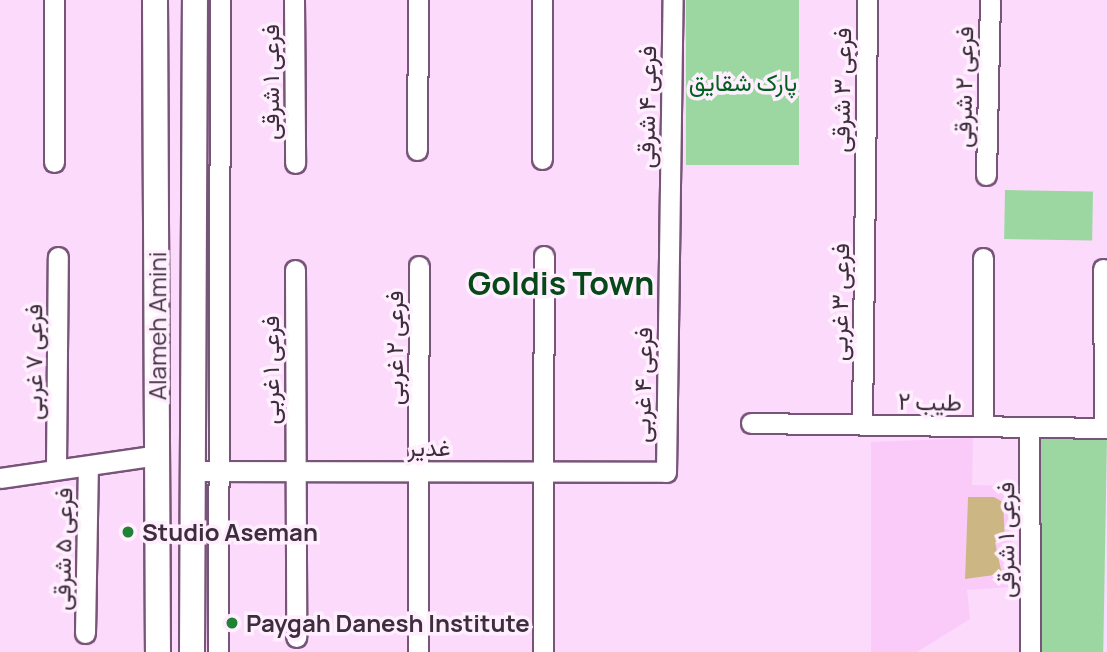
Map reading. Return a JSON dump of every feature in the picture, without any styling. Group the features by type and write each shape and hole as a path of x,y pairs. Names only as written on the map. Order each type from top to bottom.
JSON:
{"main road":[{"name":"Alameh Amini","path":"155,0 159,652"},
{"name":"Alameh Amini","path":"192,652 195,0"},
{"path":"155,81 194,83"}],"street":[{"path":"54,0 54,162"},
{"path":"218,652 220,0"},
{"name":"فرعی ۱ شرقی","path":"294,0 295,163"},
{"path":"417,150 418,0"},
{"path":"542,0 542,159"},
{"name":"فرعی ۴ شرقی","path":"669,215 673,0"},
{"name":"فرعی ۳ شرقی","path":"865,180 867,0"},
{"name":"فرعی ۲ شرقی","path":"986,174 990,0"},
{"name":"فرعی ۳ غربی","path":"862,424 865,180"},
{"name":"فرعی ۴ غربی","path":"666,472 669,215"},
{"path":"543,652 544,256"},
{"name":"فرعی ۷ غربی","path":"56,467 58,257"},
{"path":"983,426 984,258"},
{"name":"فرعی ۲ غربی","path":"418,471 419,266"},
{"path":"1103,269 1106,428"},
{"name":"فرعی ۱ غربی","path":"294,471 295,270"},
{"name":"طیب ۲","path":"751,423 1106,428"},
{"name":"فرعی ۱ شرقی","path":"1029,427 1030,652"},
{"path":"0,478 56,467 88,467 158,455"},
{"name":"فرعی ۵ شرقی","path":"85,632 88,467"},
{"name":"غدیر","path":"193,471 666,472"},
{"path":"294,471 296,637"},
{"path":"418,471 418,652"}],"shaded area":[{"path":"973,438 972,485 1014,486 1011,587 967,590 970,619 917,652 871,652 871,442","holes":["968,497 994,497 1003,502 1005,539 995,542 1002,574 965,579"]}],"green space":[{"name":"پارک شقایق","path":"686,0 799,0 799,165 686,165"},
{"path":"1005,190 1093,192 1092,241 1004,239"},
{"path":"1037,436 1107,437 1103,652 1033,652"}],"building":[{"path":"968,497 994,497 1003,502 1005,539 995,542 1002,574 965,579"}],"place":[{"name":"Studio Aseman","path":"128,532"},
{"name":"Paygah Danesh Institute","path":"232,623"}],"district":[{"name":"Goldis Town","path":"561,283"}]}
